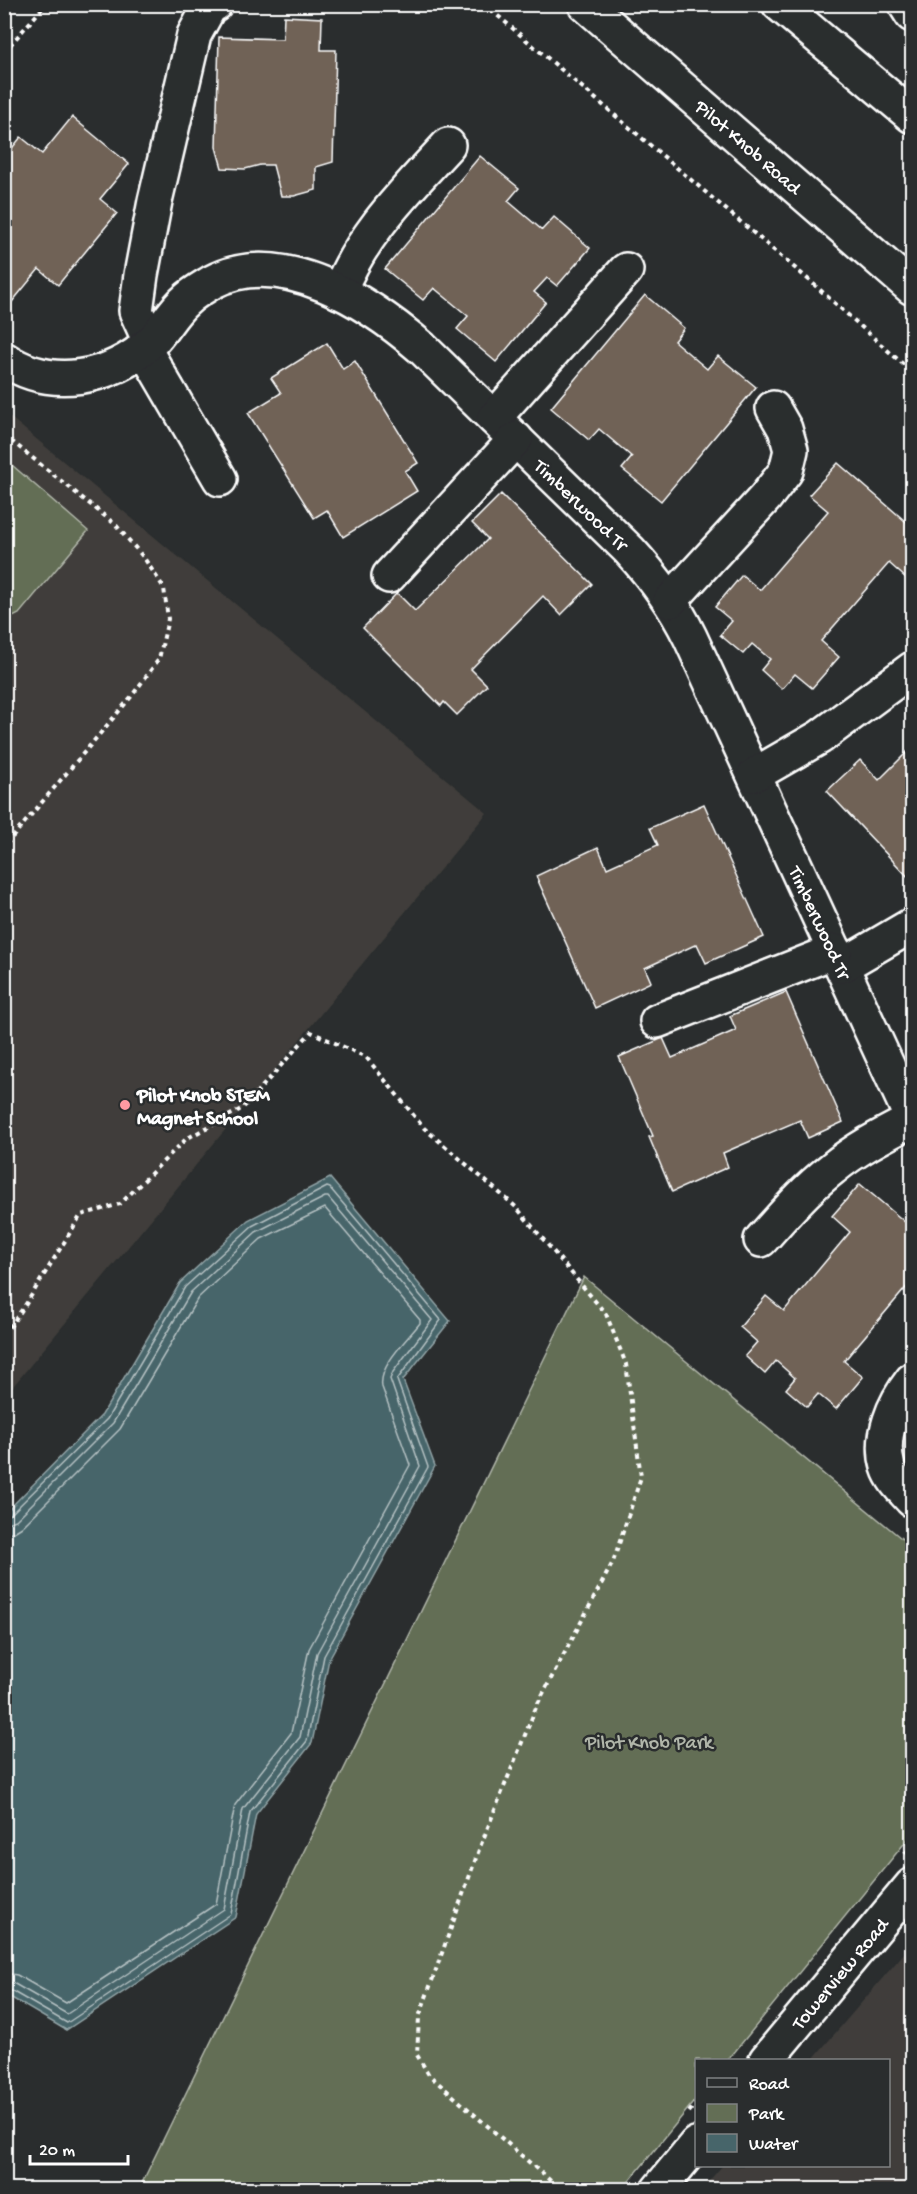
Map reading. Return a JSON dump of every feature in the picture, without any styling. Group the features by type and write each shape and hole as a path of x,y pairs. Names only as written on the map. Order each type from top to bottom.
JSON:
{"street":[{"path":"215,4 210,6 194,35 147,244 136,311 147,345 220,479"},
{"name":"Pilot Knob Road","path":"585,4 912,288"},
{"path":"779,4 912,116"},
{"path":"905,4 912,15"},
{"path":"339,292 348,269 381,218 448,145"},
{"path":"389,576 626,270"},
{"name":"Timberwood Tr","path":"4,358 14,365 33,372 76,378 117,366 147,345 186,299 214,282 240,273 276,271 318,283 360,301 395,324 629,550 670,601 690,637 912,1119"},
{"path":"670,601 765,498 786,471 791,450 785,429 773,408"},
{"path":"754,775 820,737 912,669"},
{"path":"657,1022 838,958 912,925"},
{"path":"761,1240 800,1197 834,1166 912,1119"},
{"path":"912,1380 891,1417 885,1442 888,1467 898,1486 912,1500"},
{"name":"Towerview Road","path":"768,2059 912,1885"},
{"path":"658,2190 695,2145"}],"path":[{"path":"4,52 46,4"},
{"path":"484,4 800,273 912,372"},
{"path":"4,435 116,525 144,558 164,588 168,619 159,659 131,697 4,847"},
{"path":"4,1335 27,1304 81,1215 120,1204 186,1138 243,1108 311,1032 366,1057 424,1128 516,1207 606,1314 626,1364 641,1477 613,1562 537,1705 480,1846 419,2017 417,2055 429,2075 561,2190"}],"shaded area":[{"name":"Pilot Knob STEM Magnet School","path":"5,413 487,813 5,1396"},
{"path":"912,1944 912,2189 702,2189 721,2167 890,2167 890,2059 813,2059"}],"green space":[{"path":"5,459 88,531 19,614 5,621"},
{"name":"Pilot Knob Park","path":"584,1277 912,1547 912,1834 729,2059 695,2059 695,2100 623,2189 150,2189 142,2183"}],"water":[{"path":"330,1178 450,1321 403,1380 435,1466 329,1659 312,1743 256,1814 236,1917 66,2030 5,1994 5,1513 102,1415 180,1283 248,1220"}],"building":[{"path":"284,16 322,18 321,50 336,50 333,162 316,167 316,190 294,196 281,196 273,165 260,165 245,169 222,168 216,147 219,37 283,39"},
{"path":"72,117 129,164 100,199 117,213 58,285 39,269 12,302 4,296 4,158 21,137 42,154"},
{"path":"480,156 519,188 508,201 542,230 554,217 590,248 557,286 547,278 534,292 546,302 496,362 457,329 468,316 434,288 423,300 385,269"},
{"path":"645,295 684,328 674,341 707,369 718,356 756,387 661,501 622,469 632,457 599,429 589,440 551,408"},
{"path":"327,343 343,369 355,361 418,463 405,471 417,491 343,537 327,510 314,518 248,413 281,393 271,378"},
{"path":"838,463 912,527 912,572 907,579 889,563 821,641 839,657 812,688 795,674 782,689 761,670 770,659 752,644 743,654 720,635 732,621 715,607 742,575 760,590 828,511 809,495"},
{"path":"501,494 592,584 561,615 543,596 471,669 487,685 457,715 444,702 441,706 363,628 397,593 415,611 488,539 472,523"},
{"path":"912,747 912,881 827,791 860,760 879,780"},
{"path":"704,804 764,937 706,963 697,944 645,968 651,982 595,1008 536,876 598,847 607,868 658,845 650,828"},
{"path":"786,992 843,1122 808,1138 800,1120 723,1153 728,1167 672,1192 649,1137 653,1136 619,1057 663,1038 672,1058 736,1030 730,1016"},
{"path":"860,1184 912,1228 912,1284 910,1283 844,1361 863,1377 836,1409 818,1394 807,1407 786,1389 795,1378 776,1361 765,1374 745,1356 757,1342 740,1327 766,1296 784,1311 850,1232 832,1216"}],"place":[{"name":"Pilot Knob STEM Magnet School","path":"125,1105"}]}
